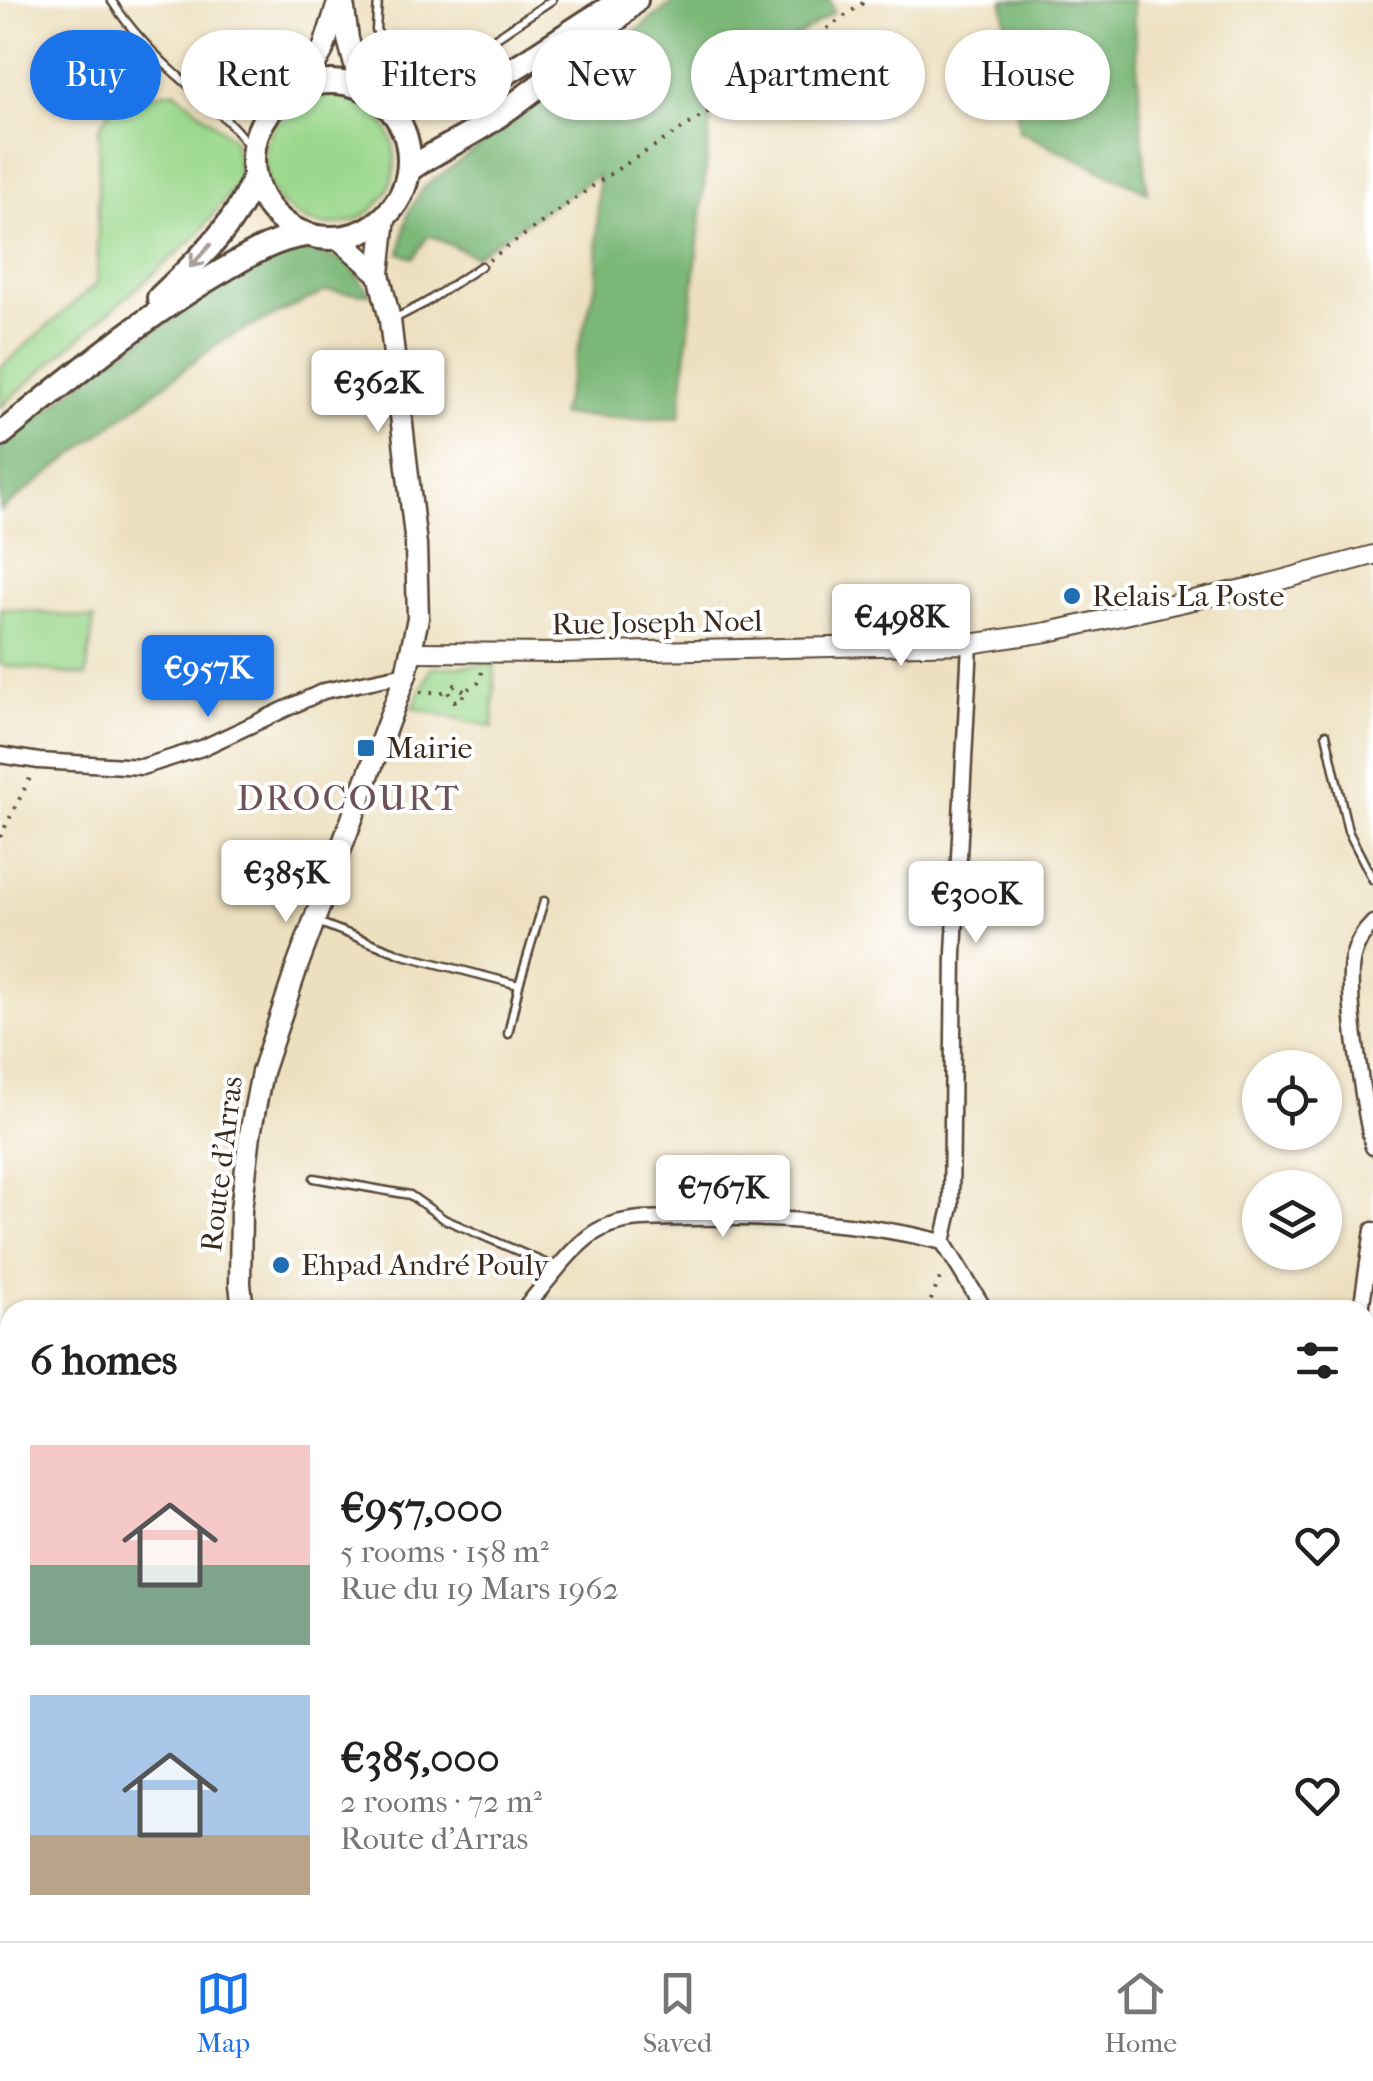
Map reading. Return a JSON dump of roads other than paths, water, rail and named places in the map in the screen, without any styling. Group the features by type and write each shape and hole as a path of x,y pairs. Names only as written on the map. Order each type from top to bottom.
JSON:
{"main road":[{"path":"341,0 347,30"},
{"path":"326,42 341,0"},
{"path":"512,70 623,0"},
{"path":"0,435 112,344 202,282 268,245 305,235 338,238 364,232 394,214 401,195 439,148 485,125 610,27 636,0"},
{"path":"264,120 253,152 254,176 260,193 275,216 305,235"},
{"path":"396,120 404,133 414,177"},
{"path":"112,344 219,234 248,196 254,176"},
{"name":"Route d'Arras","path":"242,1300 241,1210 250,1134 268,1051 403,683 418,618 416,544 390,320 379,274 394,214"},
{"path":"338,238 379,274"}],"street":[{"name":"Rue Joseph Noel","path":"412,652 970,644 1048,632 1266,584 1373,555"},
{"path":"970,644 954,953 951,1207 944,1242 978,1300"},
{"path":"0,755 142,767 202,748 324,691 403,683"},
{"path":"1373,923 1364,932 1352,958 1352,995 1373,1147"},
{"path":"532,1300 586,1240 602,1228 635,1219 776,1217 911,1234 944,1242"},
{"path":"1363,1300 1373,1230"}],"lane":[{"path":"111,0 126,24 181,79"},
{"path":"378,0 376,30 393,54 426,65 464,60 552,0"},
{"path":"228,120 253,152"},
{"path":"390,320 425,303 481,266"},
{"path":"1326,734 1348,831 1373,880"},
{"path":"508,1034 544,901"},
{"path":"314,920 404,955 519,985"},
{"path":"314,1178 410,1195 444,1219 559,1269"}],"place":[{"name":"Relais La Poste","path":"1072,596"},
{"name":"Mairie","path":"366,748"},
{"name":"Ehpad André Pouly","path":"281,1265"}],"district":[{"name":"DROCOURT","path":"349,798"}]}
